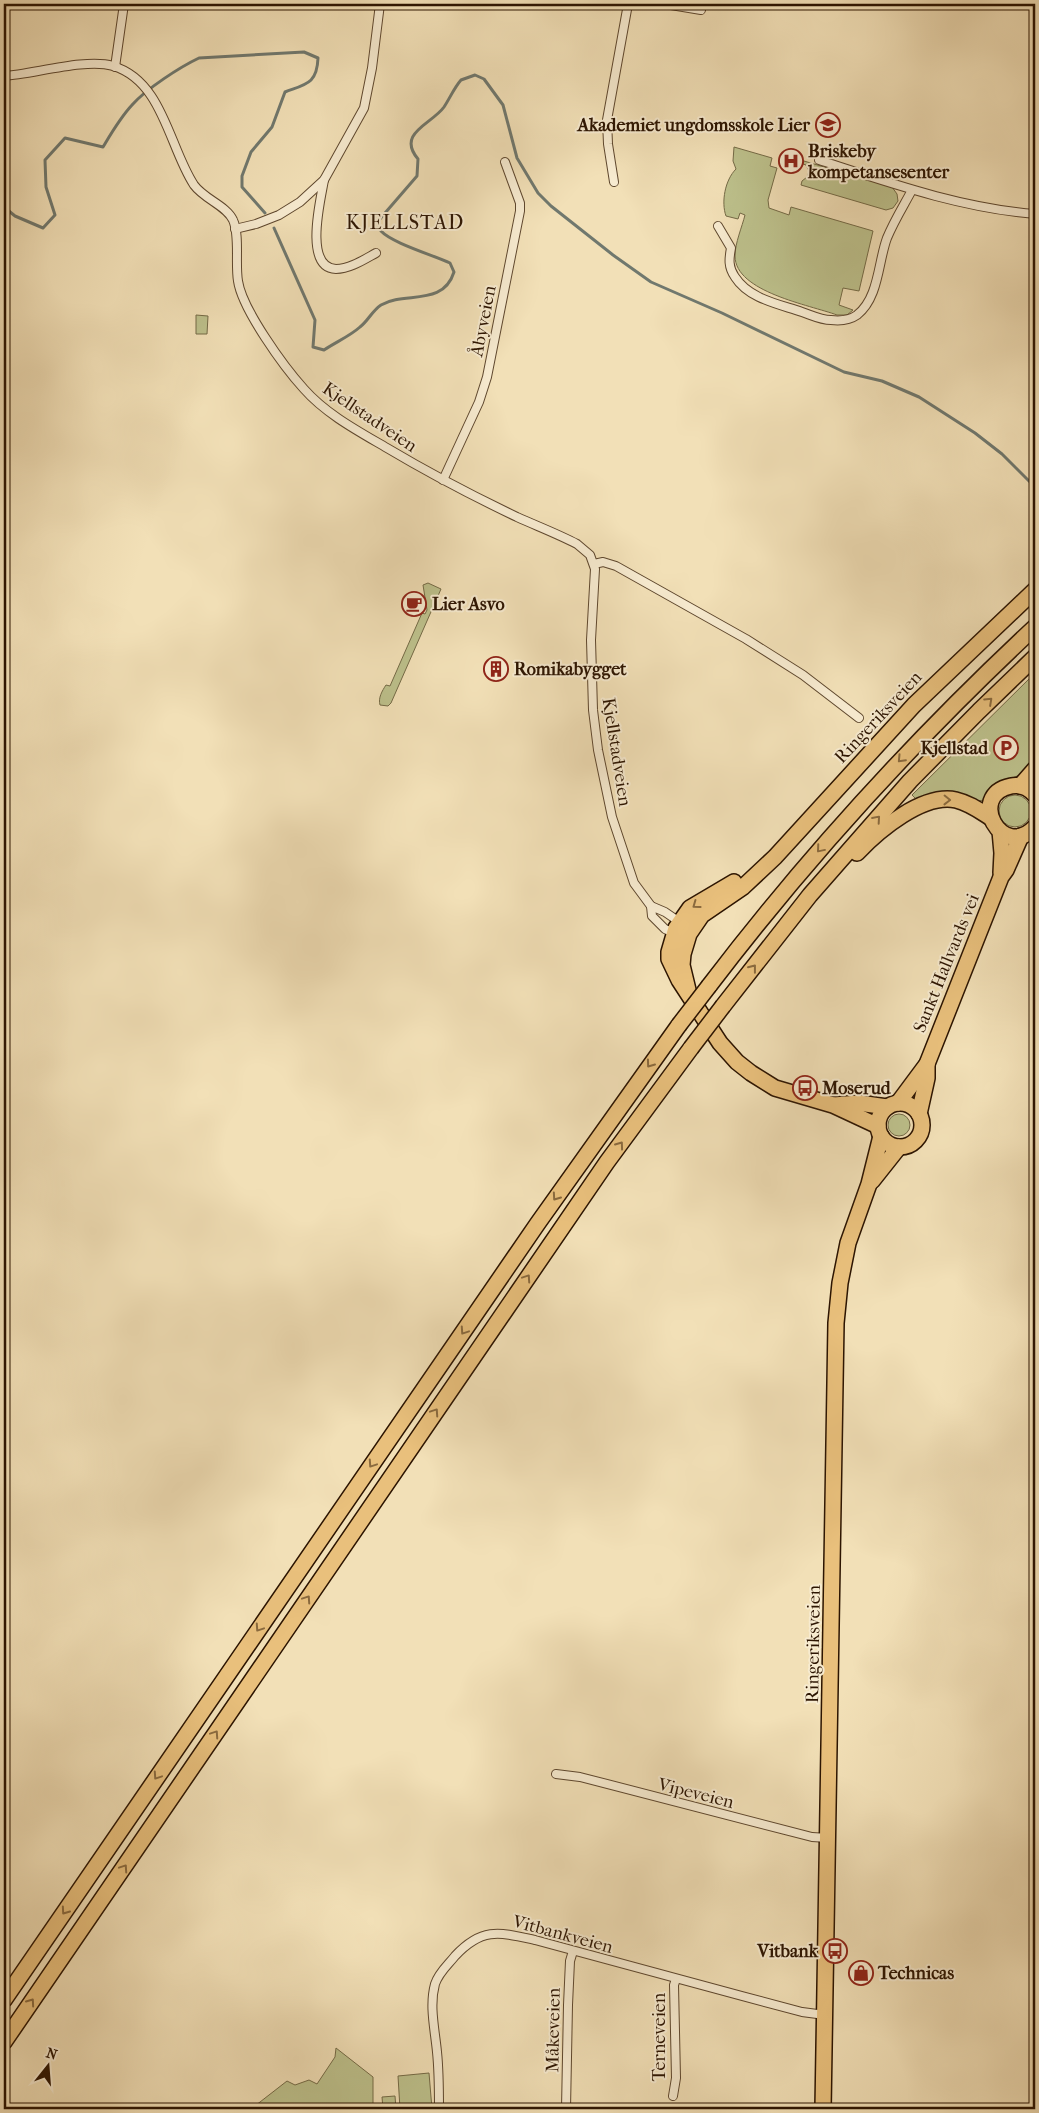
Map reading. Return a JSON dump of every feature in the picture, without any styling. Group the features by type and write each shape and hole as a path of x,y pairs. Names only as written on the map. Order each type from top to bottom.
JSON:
{"highway":[{"name":"Ringeriksveien","path":"689,994 682,965 683,954 689,934 702,915 743,887 754,874 780,852 925,694 1035,590"},
{"path":"4,2000 543,1216 679,1025 780,896 852,812 909,750 1035,627"},
{"path":"4,2042 607,1162 691,1048 810,895 934,756 1035,657"},
{"path":"1020,786 1035,769"},
{"path":"991,818 990,807 994,796 1003,789 1020,786 1030,790 1035,795"},
{"path":"810,895 830,884 859,851 892,824 927,803 944,799 955,800 973,806 991,818 1000,831 1012,837 1021,836 1030,832 1035,827"},
{"name":"Sankt Hallvards vei","path":"1000,831 1001,877"},
{"name":"Sankt Hallvards vei","path":"893,1105 927,1064 1001,877 1021,836"},
{"name":"Ringeriksveien","path":"754,874 738,880 698,902 676,928 669,952 669,959 676,976 720,1042 751,1073 770,1086 788,1093 833,1105 879,1131 870,1184 846,1251 836,1324 823,2109"},
{"name":"Sankt Hallvards vei","path":"918,1114 928,1078 927,1064"},
{"name":"Ringeriksveien","path":"833,1105 859,1103 893,1105"},
{"path":"893,1105 910,1106 918,1114 921,1127 918,1136 912,1143 899,1147 888,1144 879,1131 880,1115 893,1105"},
{"name":"Ringeriksveien","path":"870,1184 899,1147"}],"street":[{"path":"116,67 124,4"},
{"path":"4,76 91,64 116,67 130,74 148,93 194,186 206,198 230,216 235,228 256,224 279,215 300,202 324,180 364,108 372,68 380,4"},
{"path":"614,182 608,144 607,120 628,4"},
{"path":"665,4 701,10"},
{"path":"819,160 912,190 972,205 1035,214"},
{"name":"Åbyveien","path":"443,480 479,402 487,377 520,211 520,203 505,162"},
{"path":"324,180 316,234 322,261 328,267 336,269 356,263 376,253"},
{"path":"718,226 732,248 729,259 730,268 736,279 745,288 760,298 771,302 829,320 843,320 856,316 870,299 887,238 912,190"},
{"name":"Kjellstadveien","path":"235,228 237,273 242,296 263,332 298,383 311,396 344,422 443,480 577,544 590,554 596,575 591,634 591,674 598,750 612,817 630,876 650,906 652,916 660,925 676,928 689,934"},
{"path":"594,564 604,562 616,566 717,622 803,675 859,718"},
{"name":"Kjellstadveien","path":"650,906 665,912 676,928 689,934"},
{"name":"Vipeveien","path":"556,1774 580,1777 812,1837 828,1838"},
{"name":"Vitbankveien","path":"439,2109 433,1998 436,1982 441,1972 471,1941 494,1933 535,1940 802,2012 825,2015"},
{"name":"Måkeveien","path":"566,2109 568,2005 570,1961 573,1951"},
{"name":"Terneveien","path":"673,2096 676,2078 674,1994 676,1978"}],"green space":[{"path":"734,147 772,158 770,166 777,168 768,200 769,208 789,215 791,207 873,231 859,291 843,288 839,305 853,310 847,315 837,315 776,295 760,288 747,279 738,268 735,251 745,215 740,213 738,219 726,216 724,204 725,191 729,179 736,169 733,161"},
{"path":"804,161 892,187 897,194 898,201 893,208 886,210 801,185 809,171 806,165 803,164"},
{"path":"196,315 208,316 207,334 196,334"},
{"path":"428,583 441,589 391,703 388,706 380,705 382,692 386,685 390,686 422,613 425,614 427,610 423,585"},
{"path":"1035,673 1035,756 1022,774 998,784 988,793 984,800 978,801 963,795 918,801 912,795"},
{"path":"1015,795 1021,796 1026,800 1030,805 1030,817 1026,822 1021,826 1015,827 1009,826 1004,822 1000,817 999,811 1000,805 1004,800 1009,796"},
{"path":"895,1114 903,1114 910,1121 910,1129 903,1136 895,1136 888,1129 888,1121"},
{"path":"336,2048 373,2077 373,2109 251,2109 287,2081 295,2085 309,2080 317,2084 335,2057"},
{"path":"429,2073 432,2109 400,2109 398,2076"},
{"path":"395,2096 396,2109 383,2109 382,2097"}],"waterway":[{"path":"4,207 15,216 43,228 55,215 46,187 45,160 65,138 103,147 120,120 138,99 164,79 191,62 199,58 304,52 318,58 313,78 304,85 285,92 272,127 251,152 242,176 242,187 265,213"},
{"path":"274,228 315,320 313,347 324,350 347,336 363,325 381,305 391,301 432,294 441,290 449,283 454,272 450,263 394,240 380,230 379,220 417,176 418,159 412,150 411,142 413,136 439,113 461,80 475,75 484,79 503,105 517,158 538,193 551,206 613,255 651,282 722,313 844,372 882,381 919,397 975,433 1002,454 1035,487"}],"place":[{"name":"Akademiet ungdomsskole Lier","path":"828,125"},
{"name":"Briskeby kompetansesenter","path":"791,161"},
{"name":"Lier Asvo","path":"414,604"},
{"name":"Romikabygget","path":"496,669"},
{"name":"Kjellstad","path":"1006,748"},
{"name":"Moserud","path":"805,1088"},
{"name":"Vitbank","path":"835,1951"},
{"name":"Technicas","path":"861,1973"}],"district":[{"name":"KJELLSTAD","path":"405,222"}]}
